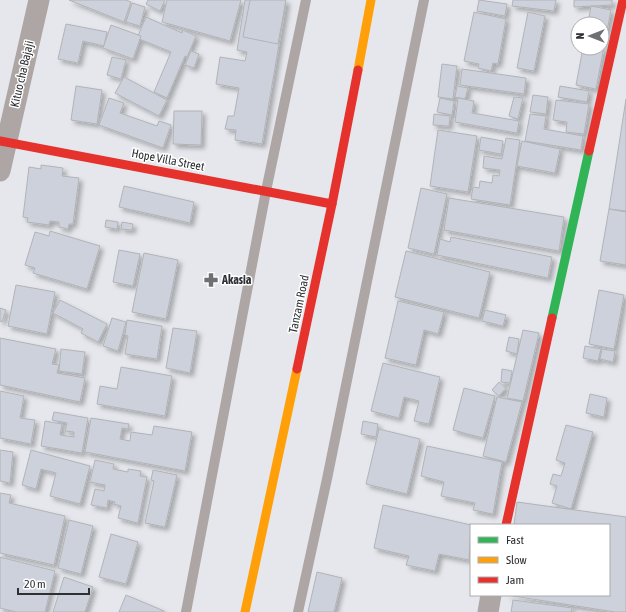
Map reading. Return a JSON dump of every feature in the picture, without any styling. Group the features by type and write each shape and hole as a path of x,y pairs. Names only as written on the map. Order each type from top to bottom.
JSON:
{"main road":[{"name":"Tanzam Road","path":"245,612 332,204 372,0"},
{"path":"506,524 623,0"},
{"name":"Hope Villa Street","path":"3,142 332,204"}],"street":[{"name":"Kituo cha Bajaji","path":"0,171 3,142 39,0"},
{"path":"488,612 491,596"}],"lane":[{"path":"186,612 266,191 306,0"},
{"path":"298,612 327,479 424,0"}],"building":[{"path":"69,0 126,0 131,2 124,22"},
{"path":"148,0 165,0 160,11 146,4"},
{"path":"167,0 241,0 230,41 162,22"},
{"path":"245,0 269,0 286,3 262,144 235,140 236,130 225,129 228,116 234,116 239,88 216,84 220,57 245,61 247,52 237,50"},
{"path":"250,0 286,0 278,44 243,37"},
{"path":"479,0 507,4 505,16 477,11"},
{"path":"513,0 556,0 554,11 512,6"},
{"path":"574,0 612,0 612,5 574,7"},
{"path":"132,3 145,7 140,26 126,22"},
{"path":"591,6 611,10 610,16 589,16"},
{"path":"474,12 506,19 498,64 493,63 491,71 478,68 479,64 464,61"},
{"path":"528,12 545,16 534,71 517,68"},
{"path":"146,17 182,33 183,30 196,36 187,57 185,56 167,98 154,92 171,52 137,38"},
{"path":"66,24 107,32 104,46 83,41 78,63 58,59"},
{"path":"111,25 141,36 133,59 103,48"},
{"path":"191,51 199,54 194,68 185,65"},
{"path":"581,56 602,56 596,89 576,85"},
{"path":"112,57 126,60 121,79 107,75"},
{"path":"442,64 457,66 453,99 438,97"},
{"path":"462,69 526,78 524,94 460,85"},
{"path":"124,77 167,100 159,116 115,93"},
{"path":"76,86 102,90 97,124 71,120"},
{"path":"457,86 468,88 465,99 455,97"},
{"path":"560,86 589,91 587,102 558,97"},
{"path":"533,95 548,97 546,114 530,112"},
{"path":"514,97 523,98 518,119 509,116"},
{"path":"109,98 124,103 120,113 157,126 159,121 171,125 163,148 99,125"},
{"path":"440,98 454,101 452,115 437,112"},
{"path":"458,98 474,101 472,113 519,121 517,133 455,122"},
{"path":"626,99 626,211 609,209"},
{"path":"556,100 589,104 584,134 566,132 567,122 553,120"},
{"path":"174,111 202,111 201,145 173,144"},
{"path":"434,114 450,116 449,126 433,125"},
{"path":"530,114 546,116 544,129 583,136 581,150 525,141"},
{"path":"438,130 477,136 468,192 430,186"},
{"path":"481,137 503,141 501,154 479,150"},
{"path":"506,138 520,140 510,205 471,199 473,187 479,188 480,181 492,183 493,175 499,176 500,170 483,168 484,156 502,159"},
{"path":"522,141 560,149 555,173 517,166"},
{"path":"41,165 63,168 62,176 79,178 73,224 69,224 68,229 59,227 59,222 50,221 49,225 27,222 28,218 23,217 29,167 41,169"},
{"path":"124,186 194,202 190,223 119,207"},
{"path":"421,188 447,194 434,254 408,248"},
{"path":"449,198 564,217 559,251 444,230"},
{"path":"609,209 626,212 626,265 600,261"},
{"path":"106,220 118,222 117,229 105,227"},
{"path":"122,222 133,224 132,230 121,229"},
{"path":"50,231 100,246 87,289 33,273 35,268 25,265 35,232 49,236"},
{"path":"451,237 552,257 548,278 437,255 440,239 450,242"},
{"path":"119,250 140,254 133,286 113,282"},
{"path":"406,251 490,272 479,318 395,297"},
{"path":"144,253 178,260 166,319 132,312"},
{"path":"16,285 55,292 47,334 8,326"},
{"path":"599,290 624,295 614,349 589,344"},
{"path":"60,300 107,324 98,342 81,333 83,329 53,313"},
{"path":"398,301 444,312 438,334 424,330 416,365 385,358"},
{"path":"0,308 6,310 2,322 0,321"},
{"path":"485,310 506,315 503,326 482,321"},
{"path":"112,318 126,322 118,351 103,346"},
{"path":"127,320 162,326 157,359 125,354 128,336 125,335"},
{"path":"173,328 197,331 190,373 166,368"},
{"path":"523,330 539,333 523,401 507,398"},
{"path":"509,337 519,339 517,354 506,351"},
{"path":"0,338 56,349 52,364 59,365 57,373 85,378 80,402 0,385"},
{"path":"585,346 601,349 598,361 583,358"},
{"path":"61,349 85,352 82,374 59,371"},
{"path":"602,349 615,351 613,362 600,359"},
{"path":"383,363 440,377 429,424 414,421 419,401 404,397 399,418 371,411"},
{"path":"121,367 172,376 165,416 97,404 100,386 117,389"},
{"path":"502,369 512,371 510,383 501,382"},
{"path":"499,382 506,388 499,396 492,390"},
{"path":"464,388 495,396 483,438 453,430"},
{"path":"0,391 24,396 20,418 35,420 31,444 0,438"},
{"path":"590,394 607,398 604,417 586,413"},
{"path":"497,397 522,402 506,462 483,456"},
{"path":"54,412 88,418 82,453 41,446 45,421 62,424 60,435 74,437 74,432 65,431 67,423 52,420"},
{"path":"91,418 129,424 128,429 122,428 120,439 130,441 131,432 152,435 154,426 192,432 185,471 85,452"},
{"path":"363,421 378,424 376,437 361,434"},
{"path":"566,425 593,432 571,509 552,503 557,486 550,484 553,474 561,476 565,463 556,460"},
{"path":"379,429 420,439 407,494 366,484"},
{"path":"427,446 502,462 493,514 473,510 475,503 441,496 444,482 421,476"},
{"path":"0,450 13,452 10,483 0,481"},
{"path":"31,450 90,466 80,504 50,496 56,473 41,469 36,489 22,485"},
{"path":"95,460 114,464 113,469 128,472 128,469 141,471 140,476 147,477 138,523 118,518 121,506 114,504 115,502 108,500 107,508 91,505 95,489 104,491 105,485 90,482"},
{"path":"153,470 177,475 165,527 145,523 154,481 151,480"},
{"path":"0,493 11,495 9,503 65,516 54,565 0,553"},
{"path":"517,502 626,517 626,612 615,612 513,596 610,596 610,524 514,524"},
{"path":"383,505 470,525 469,560 439,554 435,571 406,565 409,556 374,548"},
{"path":"69,520 93,526 81,574 58,568"},
{"path":"111,534 138,542 126,584 99,577"},
{"path":"0,557 55,571 45,612 16,612 0,608"},
{"path":"317,572 342,578 334,612 308,612"},
{"path":"64,577 93,587 85,612 53,612"},
{"path":"126,595 164,611 164,612 119,612"},
{"path":"513,600 572,608 571,612 511,612"}],"traffic: fast":[{"path":"552,318 589,151"}],"traffic: slow":[{"path":"358,70 371,0"},
{"path":"245,612 297,369"}],"traffic: jam":[{"path":"589,151 623,0"},
{"path":"297,369 332,204 358,70"},
{"path":"0,141 332,204"},
{"path":"506,524 552,318"}],"place":[{"name":"Akasia","path":"211,280"}]}
